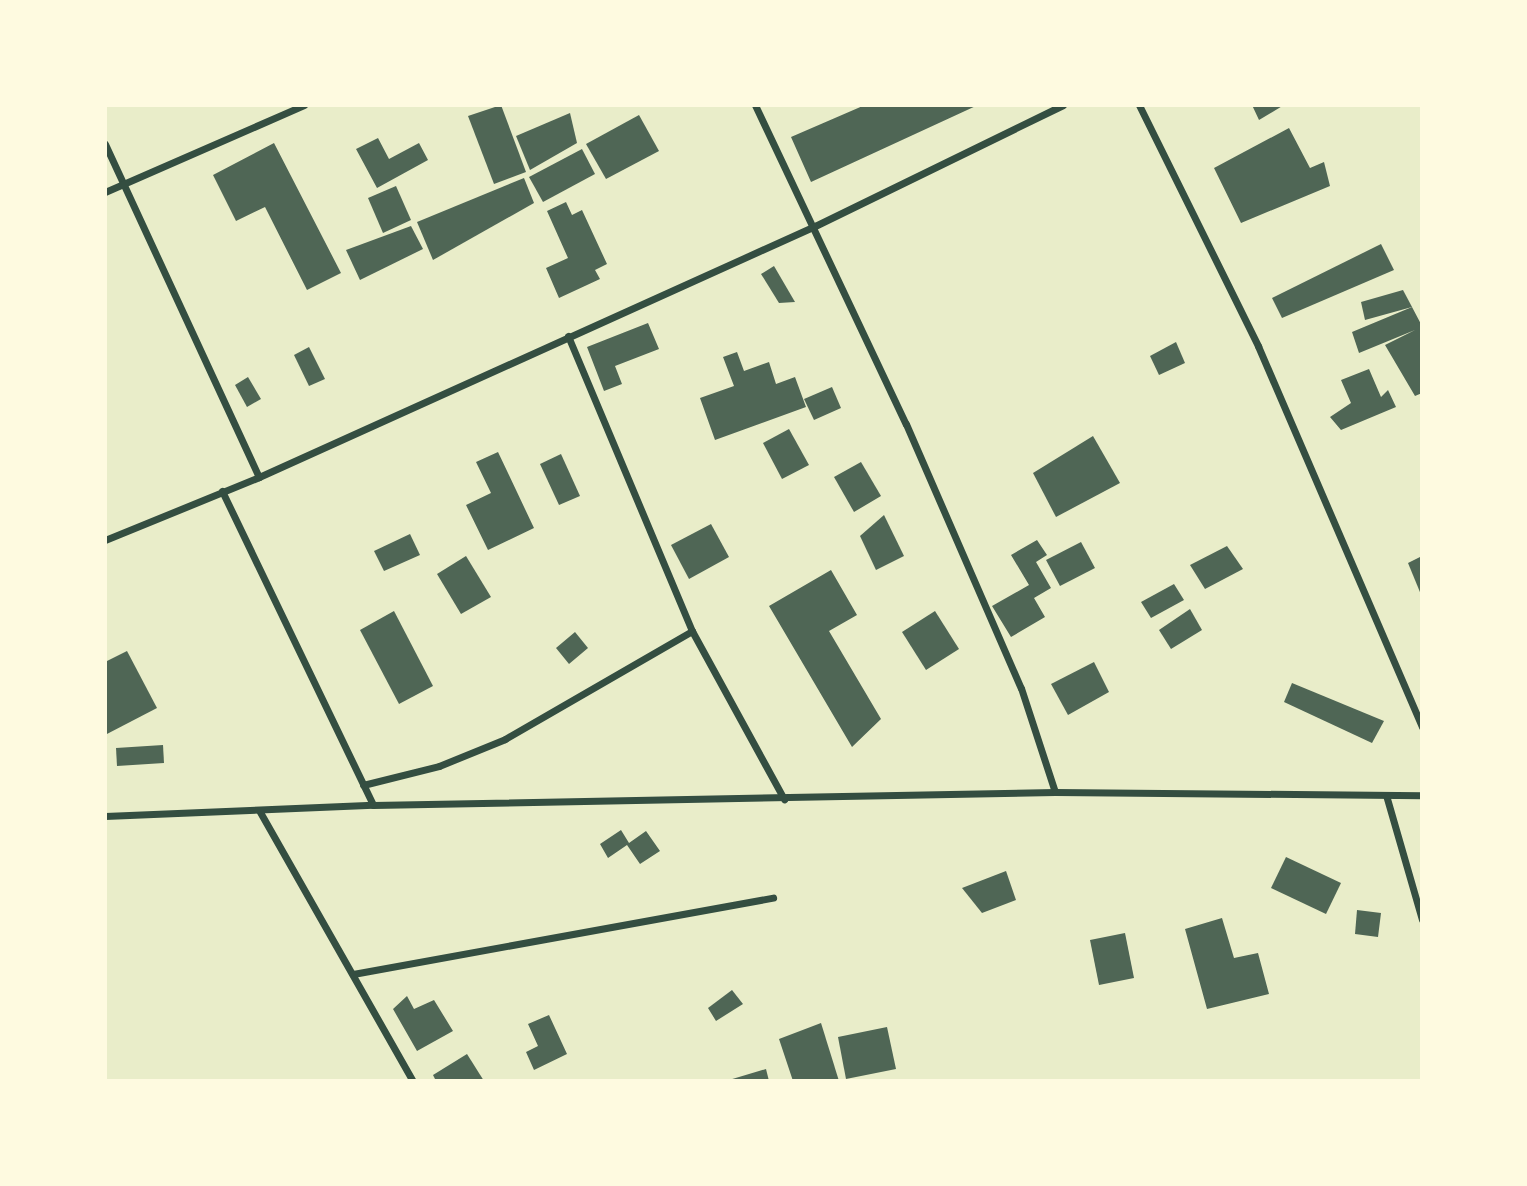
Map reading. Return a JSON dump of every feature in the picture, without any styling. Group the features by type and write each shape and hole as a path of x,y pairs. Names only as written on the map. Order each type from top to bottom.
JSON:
{"street":[{"path":"105,192 124,186 304,105"},
{"path":"755,105 814,226 1021,688 1055,792"},
{"path":"105,540 259,477 814,226 1063,105"},
{"path":"1139,105 1258,346 1422,727"},
{"path":"105,144 259,477"},
{"path":"568,337 692,631 783,799"},
{"path":"222,491 373,805"},
{"path":"363,785 439,766 505,739 692,631"},
{"path":"105,816 260,812 373,805 1055,792 1422,795"},
{"path":"1386,794 1422,920"},
{"path":"260,812 413,1081"},
{"path":"353,974 773,898"}],"building":[{"path":"501,105 526,172 494,184 468,116"},
{"path":"865,105 978,105 811,182 791,137"},
{"path":"1252,105 1284,105 1259,120"},
{"path":"570,113 577,143 530,170 516,136"},
{"path":"639,115 659,151 606,179 586,144"},
{"path":"1289,128 1310,168 1324,162 1330,186 1241,223 1214,168"},
{"path":"378,138 389,159 419,143 428,160 377,188 356,149"},
{"path":"274,143 341,273 307,290 265,207 236,221 213,175"},
{"path":"582,149 595,174 543,202 529,177"},
{"path":"524,178 534,203 433,260 417,222"},
{"path":"396,186 411,220 383,233 368,198"},
{"path":"566,202 572,215 582,210 607,264 595,270 600,279 559,298 546,268 568,258 547,211"},
{"path":"411,226 423,249 360,280 346,250"},
{"path":"1381,244 1394,270 1282,318 1272,298"},
{"path":"774,266 795,302 779,303 761,274"},
{"path":"1403,290 1412,307 1365,320 1361,302"},
{"path":"1412,307 1422,326 1422,393 1415,396 1385,345 1415,330 1359,353 1352,332"},
{"path":"648,323 659,349 615,366 622,384 604,391 587,347"},
{"path":"1176,342 1185,363 1159,375 1150,356"},
{"path":"309,347 325,379 309,386 294,355"},
{"path":"737,352 744,371 769,362 776,384 795,377 806,407 715,440 700,398 734,386 723,357"},
{"path":"1369,369 1381,397 1388,390 1396,407 1341,430 1330,417 1351,403 1341,380"},
{"path":"248,377 261,399 247,407 235,385"},
{"path":"832,387 841,408 814,420 804,399"},
{"path":"789,429 809,465 782,479 763,443"},
{"path":"1093,436 1120,483 1056,517 1033,473"},
{"path":"498,452 534,528 488,550 466,505 491,493 476,462"},
{"path":"561,454 580,496 559,505 540,464"},
{"path":"861,462 881,496 854,512 834,477"},
{"path":"884,515 904,556 876,570 860,536"},
{"path":"711,524 729,557 689,579 671,545"},
{"path":"410,534 420,555 384,571 374,551"},
{"path":"1037,540 1047,555 1036,562 1051,588 1034,598 1045,617 1011,637 992,606 1029,585 1011,555"},
{"path":"1081,542 1095,568 1060,586 1046,560"},
{"path":"1227,546 1243,569 1205,589 1190,565"},
{"path":"466,556 491,597 461,614 437,574"},
{"path":"1422,556 1422,597 1408,563"},
{"path":"831,570 857,615 829,631 881,719 852,747 769,606"},
{"path":"1174,584 1184,600 1151,618 1141,602"},
{"path":"1190,609 1202,630 1171,649 1159,630"},
{"path":"394,611 433,686 399,704 360,630"},
{"path":"935,611 959,649 926,670 902,632"},
{"path":"575,632 588,648 569,664 556,648"},
{"path":"127,651 157,708 105,735 105,662"},
{"path":"1094,662 1109,692 1068,715 1051,684"},
{"path":"1292,683 1384,721 1372,743 1284,702"},
{"path":"163,745 164,763 117,766 116,748"},
{"path":"621,830 629,843 646,831 660,851 640,864 627,845 608,858 600,844"},
{"path":"1286,857 1341,883 1326,914 1271,888"},
{"path":"1006,871 1016,900 982,913 962,888"},
{"path":"1357,910 1381,913 1378,937 1355,934"},
{"path":"1222,918 1234,958 1258,953 1269,994 1207,1009 1185,929"},
{"path":"1125,933 1134,978 1099,985 1090,940"},
{"path":"732,990 743,1004 716,1021 708,1008"},
{"path":"407,996 414,1009 434,1000 453,1031 417,1051 393,1009"},
{"path":"549,1015 567,1054 534,1070 526,1052 538,1046 528,1024"},
{"path":"821,1023 839,1081 793,1081 779,1039"},
{"path":"887,1027 896,1069 846,1079 838,1037"},
{"path":"467,1054 484,1081 436,1081 433,1075"},
{"path":"766,1069 769,1081 729,1081 729,1080"}]}
